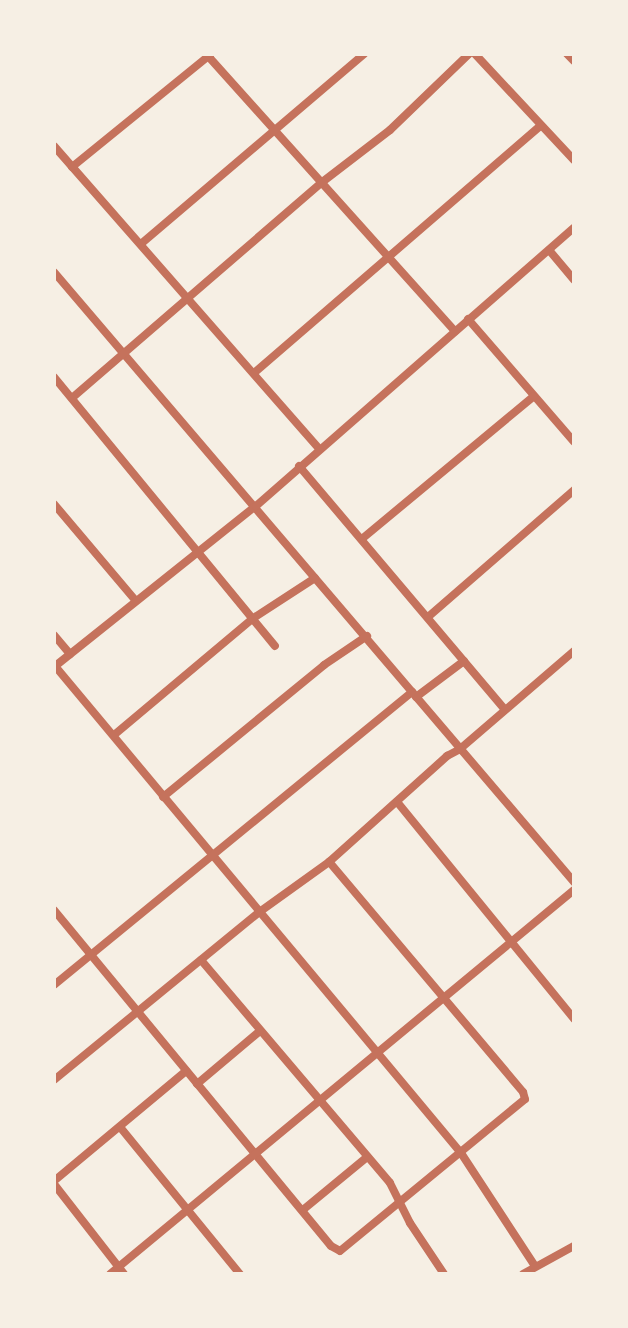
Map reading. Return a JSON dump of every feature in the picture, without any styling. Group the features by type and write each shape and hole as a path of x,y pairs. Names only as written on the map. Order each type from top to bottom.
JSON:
{"street":[{"path":"142,243 364,54"},
{"path":"72,398 321,183 390,130 472,54 574,160"},
{"path":"567,54 574,61"},
{"path":"72,167 210,55 274,132 455,331"},
{"path":"254,373 541,125"},
{"path":"54,146 142,243 318,448"},
{"path":"535,1266 461,1153 55,667 256,506 318,448 574,228"},
{"path":"549,250 574,280"},
{"path":"54,272 574,882"},
{"path":"468,319 574,442"},
{"path":"54,377 275,646"},
{"path":"363,538 533,397"},
{"path":"299,466 363,538 505,710"},
{"path":"428,617 574,490"},
{"path":"54,504 135,600"},
{"path":"114,735 252,619 315,578"},
{"path":"54,635 70,654"},
{"path":"163,797 324,665 367,636"},
{"path":"54,1080 258,913 329,862 447,756 460,749 574,651"},
{"path":"54,985 414,694 464,661"},
{"path":"398,803 574,1019"},
{"path":"54,910 304,1209 331,1246 340,1251 523,1103 525,1095 329,862"},
{"path":"110,1274 121,1271 255,1152 574,890"},
{"path":"201,960 367,1157 401,1203 444,1274"},
{"path":"197,1084 260,1031"},
{"path":"121,1271 54,1183 186,1071"},
{"path":"120,1127 240,1274"},
{"path":"304,1209 367,1157"},
{"path":"523,1274 574,1246"}]}
